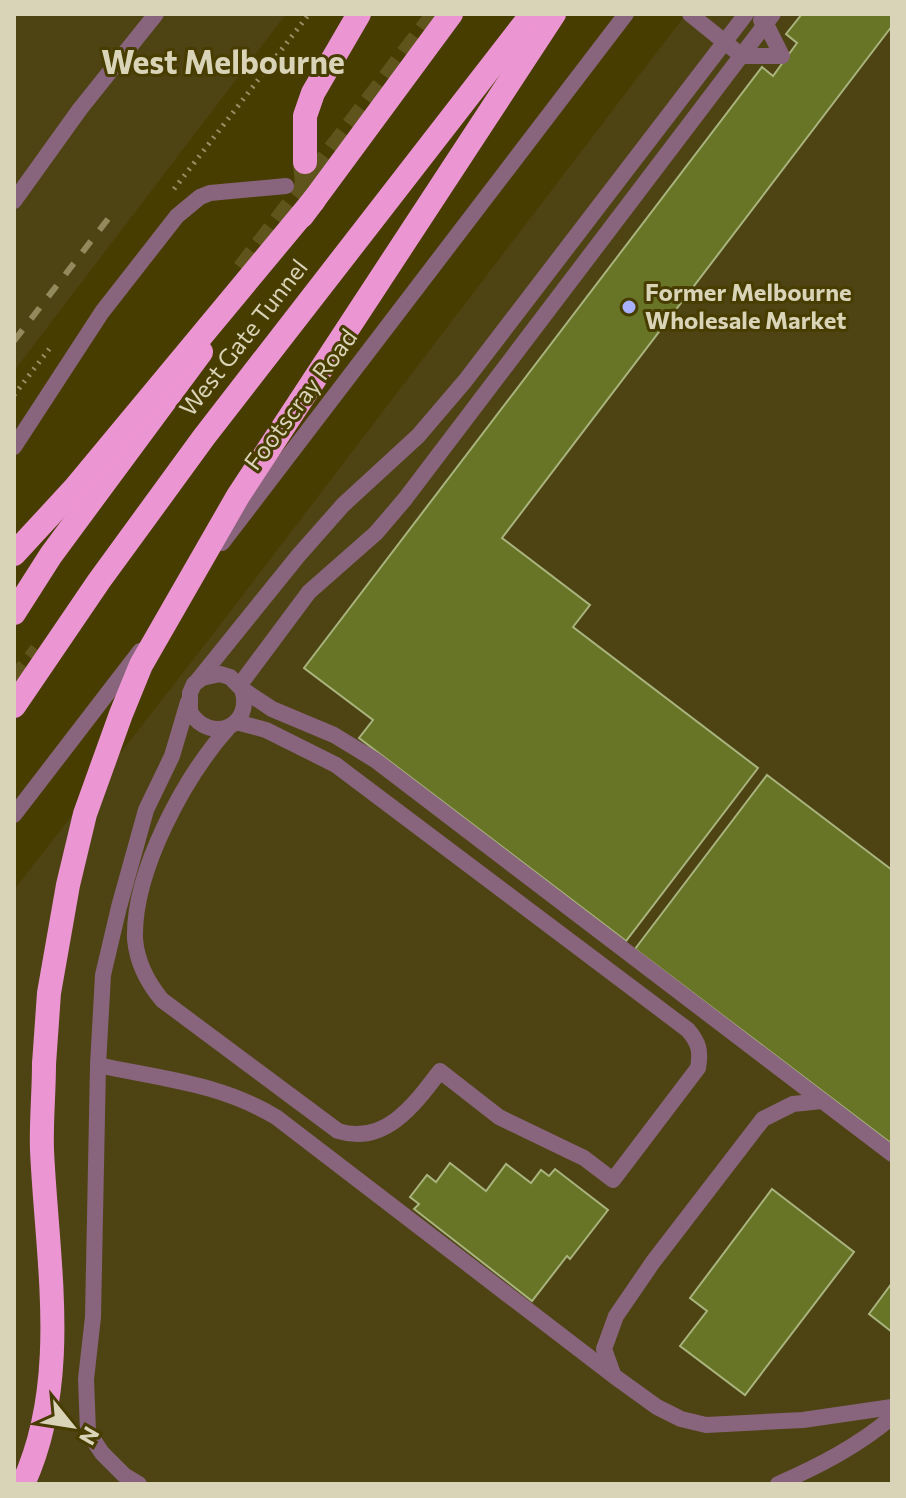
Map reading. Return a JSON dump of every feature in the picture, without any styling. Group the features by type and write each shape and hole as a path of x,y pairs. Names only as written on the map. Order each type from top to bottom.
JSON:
{"highway":[{"path":"305,162 305,116 313,93 359,14"},
{"name":"West Gate Tunnel","path":"14,613 51,555 451,14"},
{"name":"West Gate Tunnel","path":"14,706 74,616 204,437 532,14"},
{"path":"23,1484 42,1429 51,1372 53,1310 42,1147 49,993 68,885 85,814 121,714 141,665 238,496 554,14"},
{"path":"14,554 75,488 314,200"}],"street":[{"path":"14,201 80,109 156,14"},
{"name":"Footscray Road","path":"14,815 626,14"},
{"path":"690,14 742,56 782,56 764,17"},
{"path":"139,1484 124,1475 102,1453 88,1432 86,1379 93,1317 103,975 146,810 172,756 194,684 343,505 418,436 504,334 746,14"},
{"path":"188,702 190,712 203,726 211,729 232,724 266,730 336,765 688,1030 698,1042 701,1054 698,1068 613,1180 584,1158 499,1117 440,1071 403,1116 384,1128 366,1134 349,1135 338,1131 162,1000 150,986 140,965 135,938 142,886 168,818 210,748 232,724 244,706 240,687 309,592 376,533 405,499 742,56 764,17"},
{"path":"14,447 102,312 177,216 200,197 210,193 286,186"},
{"path":"194,684 202,678 220,674 230,677 272,709 334,735 375,760 892,1154"},
{"path":"98,1065 211,1087 250,1102 276,1117 614,1376 657,1407 681,1419 706,1425 803,1420 892,1407"},
{"path":"614,1376 604,1349 616,1316 653,1262 763,1119 793,1104 822,1101"},
{"path":"778,1484 817,1467 874,1432 892,1417"}],"shaded area":[{"path":"14,14 286,14 14,371"},
{"path":"686,14 892,14 892,1484 14,1484 14,890"}],"building":[{"name":"Former Melbourne Wholesale Market","path":"802,14 892,14 892,26 502,538 590,605 573,627 758,768 626,941 359,738 373,720 304,668 762,67 773,76 797,43 786,34"},
{"path":"767,775 892,870 892,1144 635,949"},
{"path":"450,1163 486,1191 506,1164 531,1183 541,1170 549,1176 555,1169 608,1210 532,1301 414,1209 419,1204 410,1197 427,1175 436,1182"},
{"path":"772,1189 854,1252 745,1395 680,1346 707,1311 690,1298"},
{"path":"892,1283 892,1332 869,1314"}],"tunnel":[{"path":"242,269 436,14"},
{"path":"305,162 307,185"},
{"path":"14,683 39,651"}],"railway":[{"path":"14,341 108,219"}],"place":[{"name":"Former Melbourne Wholesale Market","path":"629,307"}],"district":[{"name":"West Melbourne","path":"223,63"}]}
